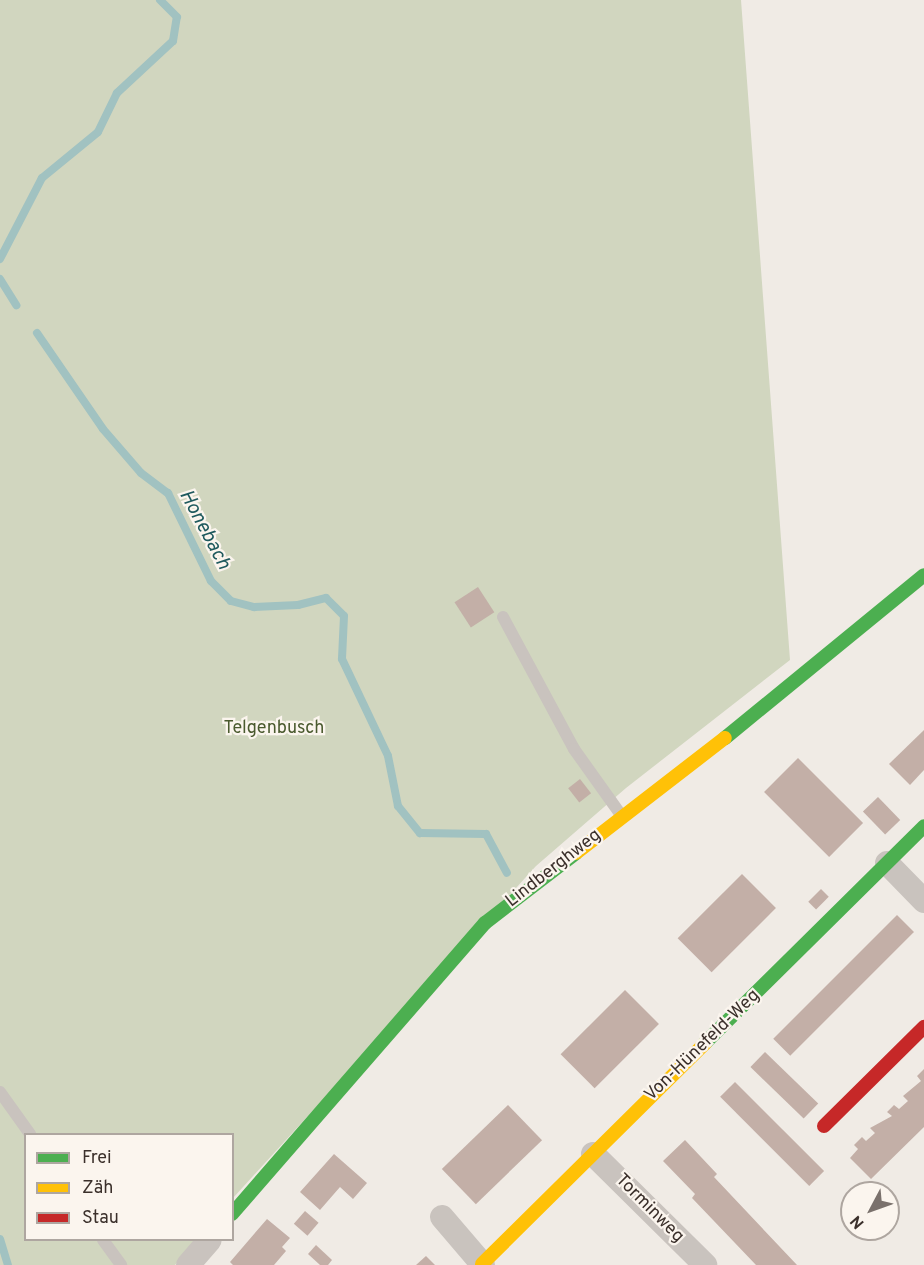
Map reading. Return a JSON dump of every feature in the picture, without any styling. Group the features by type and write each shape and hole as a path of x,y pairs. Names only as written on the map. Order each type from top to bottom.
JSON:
{"street":[{"name":"Lindberghweg","path":"234,1212 485,923 806,675 924,575"},
{"name":"Von-Hünefeld-Weg","path":"442,1216 482,1265 924,826"},
{"path":"887,863 924,901"},
{"path":"824,1126 924,1026"},
{"name":"Torminweg","path":"593,1154 705,1265"},
{"path":"188,1265 208,1241"}],"lane":[{"path":"502,617 574,749 621,816"},
{"path":"0,1092 29,1133"},
{"path":"104,1241 121,1265"}],"green space":[{"name":"Telgenbusch","path":"0,0 741,0 790,660 626,788 536,866 234,1197 234,1133 24,1133 24,1241 196,1241 175,1265 0,1265"}],"building":[{"path":"478,587 494,612 471,627 455,602"},
{"path":"924,730 924,770 910,785 889,764"},
{"path":"798,758 863,823 829,857 764,792"},
{"path":"580,779 591,793 579,802 568,788"},
{"path":"878,797 900,820 885,835 863,812"},
{"path":"742,874 776,908 712,972 678,938"},
{"path":"821,889 829,897 816,910 808,902"},
{"path":"897,915 914,932 790,1056 773,1039"},
{"path":"625,990 659,1024 595,1088 561,1054"},
{"path":"765,1052 818,1103 804,1119 750,1067"},
{"path":"924,1069 924,1127 871,1179 850,1158 858,1149 854,1145 862,1137 866,1141 875,1133 870,1128 892,1116 887,1112 894,1105 899,1109 908,1101 903,1096 921,1081 917,1076"},
{"path":"735,1082 824,1171 809,1186 720,1097"},
{"path":"508,1105 542,1140 476,1204 442,1169"},
{"path":"685,1140 717,1174 714,1177 797,1265 756,1265 692,1198 695,1194 663,1161"},
{"path":"334,1154 367,1183 353,1199 340,1187 320,1210 300,1192"},
{"path":"305,1211 319,1223 307,1236 294,1224"},
{"path":"267,1219 290,1238 282,1247 286,1251 274,1265 233,1265 230,1262"},
{"path":"316,1245 332,1260 328,1265 320,1265 308,1254"},
{"path":"426,1256 435,1265 416,1265"}],"waterway":[{"name":"Honebach","path":"0,259 42,178 98,132 117,93 173,41 177,17 160,0"},
{"name":"Honebach","path":"0,279 16,305"},
{"name":"Honebach","path":"37,333 103,429 141,473 168,493 211,581 231,601 254,607 298,605 326,598 344,616 342,659 388,756 398,806 420,833 486,834 507,873"},
{"path":"0,1239 8,1265"}],"traffic: fast":[{"path":"725,738 924,575"},
{"path":"705,1043 924,826"},
{"path":"234,1212 485,923 576,853"}],"traffic: slow":[{"path":"576,853 725,738"},
{"path":"482,1264 705,1043"}],"traffic: jam":[{"path":"824,1126 924,1027"}]}
